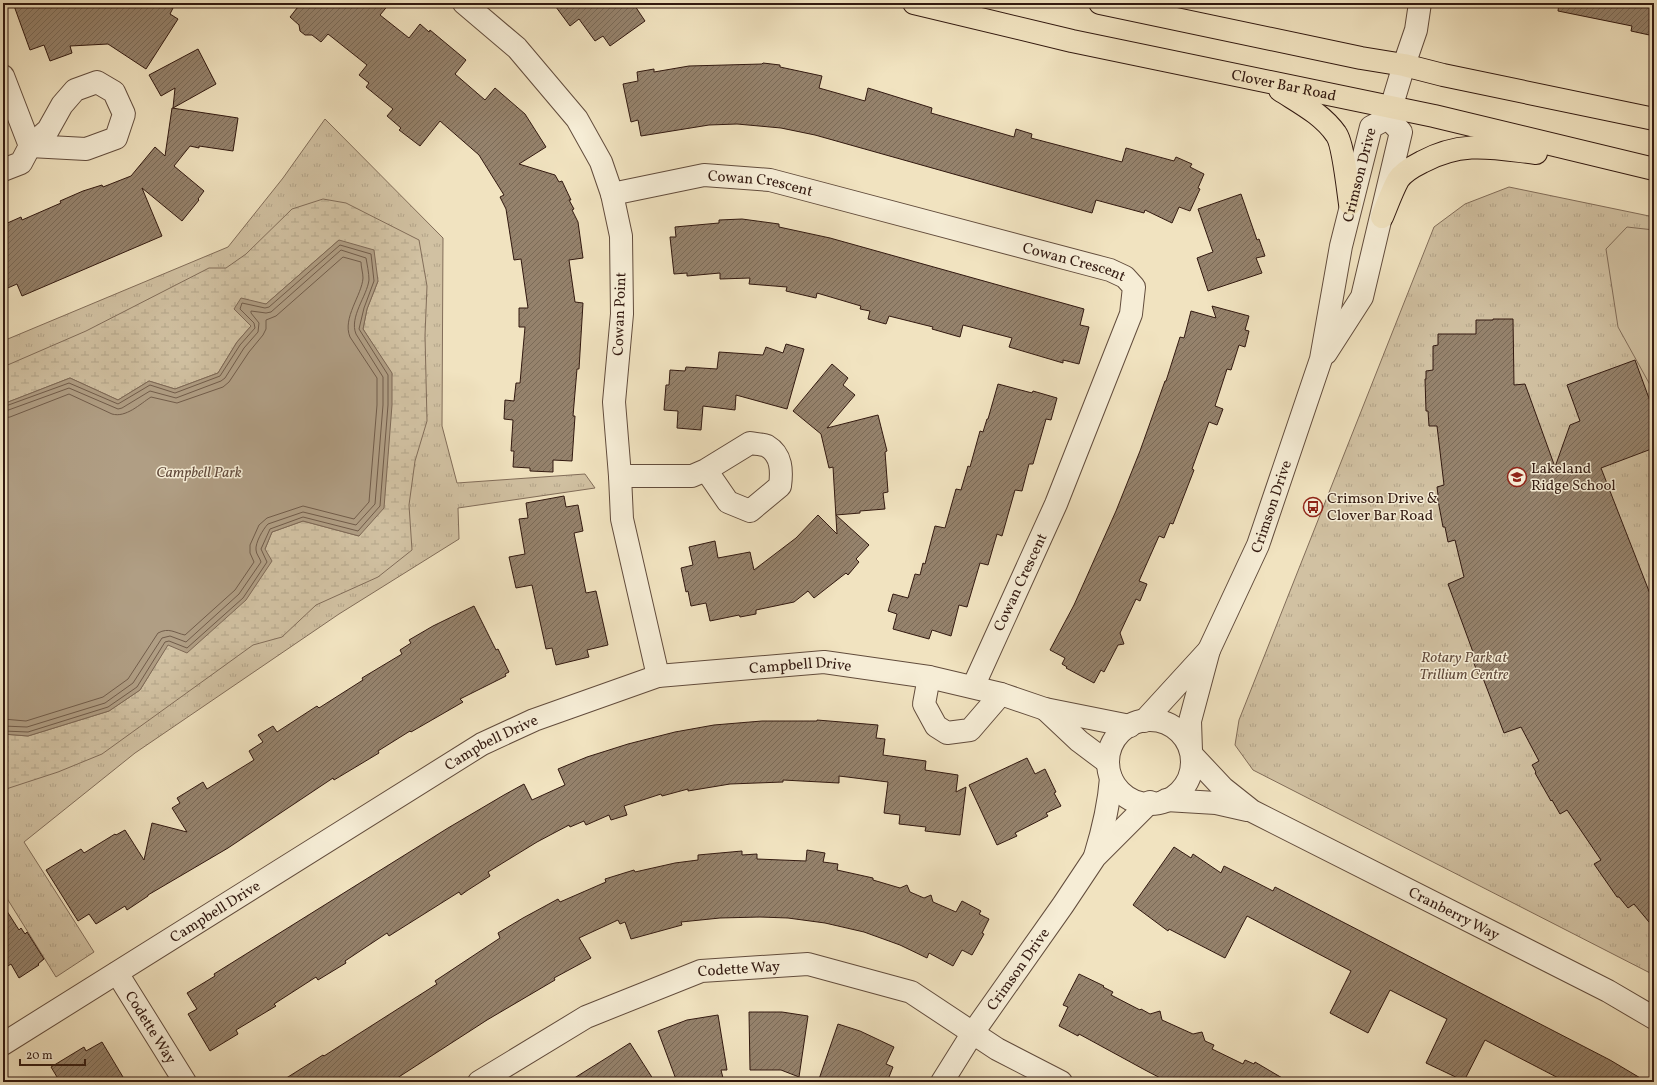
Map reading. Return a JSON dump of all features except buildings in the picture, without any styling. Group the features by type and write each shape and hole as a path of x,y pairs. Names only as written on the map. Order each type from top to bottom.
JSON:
{"main road":[{"name":"Clover Bar Road","path":"914,3 1072,41 1265,82 1390,113 1434,116 1646,167"},
{"path":"1100,3 1361,58 1404,65 1654,119"},
{"path":"1265,82 1315,112 1337,135 1350,204"},
{"path":"1382,217 1399,179 1413,166 1438,153 1461,148 1488,147 1646,167"}],"street":[{"name":"Cowan Point","path":"464,3 517,48 577,119 601,162 612,194 621,236 622,314 614,402 622,520 658,676"},
{"path":"1390,113 1416,30 1420,3"},
{"path":"3,76 30,146 22,163 3,170"},
{"name":"Crimson Drive","path":"1191,753 1190,721 1209,650 1258,545 1321,359 1350,204 1371,127 1390,113 1401,132 1362,297 1321,359"},
{"name":"Cowan Crescent","path":"612,194 704,175 770,180 1110,270 1125,277 1134,287 1131,314 1056,504 973,687"},
{"path":"620,476 692,476 706,470"},
{"name":"Crimson Drive","path":"1137,723 1209,650"},
{"name":"Campbell Drive","path":"3,1044 482,744 534,720 658,676 824,662 929,677 1001,694 1045,709 1137,723"},
{"path":"929,677 924,704 936,726 947,732 970,730 1001,694"},
{"name":"Campbell Drive","path":"1045,709 1109,770"},
{"path":"1154,720 1171,727 1182,734 1191,753 1191,772 1187,782 1178,792 1158,801 1134,800 1120,793 1109,770 1114,739 1119,732 1137,723 1154,720"},
{"name":"Cranberry Way","path":"1191,753 1223,788 1252,811 1608,991 1654,1018"},
{"name":"Crimson Drive","path":"1095,857 1110,799 1109,770"},
{"name":"Crimson Drive","path":"942,1082 972,1034 1095,857 1158,801"},
{"name":"Cranberry Way","path":"1158,801 1216,803 1252,811"},
{"name":"Codette Way","path":"479,1082 509,1072 586,1017 701,971 808,964 911,992 972,1034 997,1049 1061,1082"},
{"name":"Codette Way","path":"117,973 185,1082"}],"green space":[{"name":"Campbell Park","path":"325,119 443,238 442,426 457,483 585,474 595,488 458,508 459,539 339,614 135,753 24,842 94,952 56,977 3,892 3,341 228,247 283,178"},
{"name":"Rotary Park at Trillium Centre","path":"1509,187 1654,217 1654,975 1253,770 1235,745 1239,720 1434,227 1465,204"},
{"path":"323,199 346,203 419,240 427,286 425,335 427,421 415,461 409,505 412,550 378,577 316,605 282,637 253,645 102,754 58,772 3,790 3,734 28,736 109,711 140,690 168,644 265,549 272,532 303,521 359,536 392,374 363,329 367,309 378,281 339,240 266,304 234,309 251,326 237,342 218,373 175,389 149,381 118,400 70,378 3,404 3,367 86,331 209,268 226,268 246,254 292,209"},
{"path":"1627,227 1654,230 1654,392 1618,327 1606,249"}],"water":[{"path":"339,240 374,250 378,281 367,309 363,329 392,373 392,405 384,508 359,536 303,521 272,532 265,549 272,561 246,600 187,653 168,645 140,690 109,711 28,736 3,734 3,404 70,378 118,400 149,381 175,389 218,373 237,342 251,326 234,309 241,298 266,304"}],"place":[{"name":"Lakeland Ridge School","path":"1517,477"},
{"name":"Crimson Drive & Clover Bar Road","path":"1313,507"}]}
